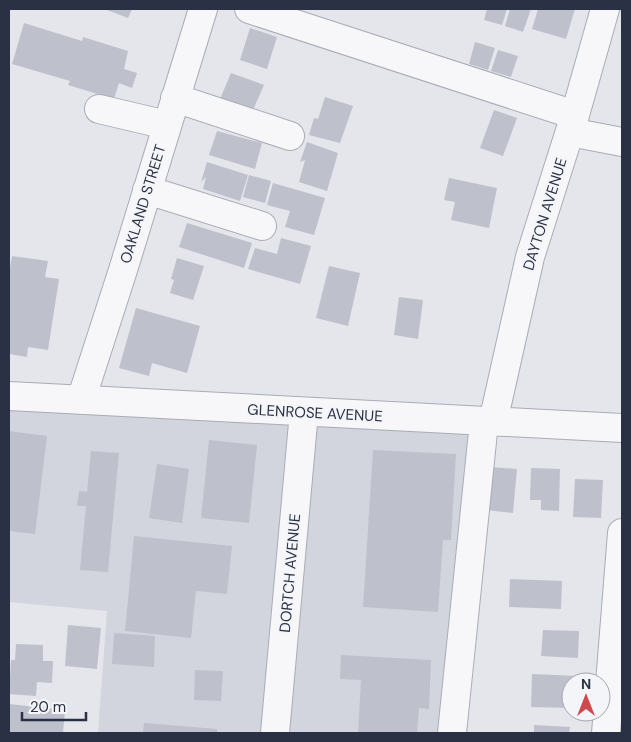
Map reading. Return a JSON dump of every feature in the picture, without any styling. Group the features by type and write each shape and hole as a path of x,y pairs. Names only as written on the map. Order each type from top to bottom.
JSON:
{"street":[{"name":"OAKLAND STREET","path":"81,400 203,9"},
{"path":"249,9 622,142"},
{"name":"DAYTON AVENUE","path":"452,733 488,422 530,258 573,124 605,9"},
{"path":"175,98 290,136"},
{"path":"99,109 167,125"},
{"path":"147,190 262,226"},
{"name":"GLENROSE AVENUE","path":"9,396 622,428"},
{"name":"DORTCH AVENUE","path":"275,733 304,412"},
{"path":"606,733 622,533"}],"shaded area":[{"path":"9,396 484,422 452,733 98,733 107,611 9,602"}],"building":[{"path":"107,9 132,9 128,18"},
{"path":"487,9 507,9 502,25 484,20"},
{"path":"510,9 531,9 523,32 505,26"},
{"path":"538,9 575,9 566,39 532,29"},
{"path":"24,23 82,41 83,37 128,51 124,69 137,73 132,88 119,83 114,99 68,85 70,81 12,64"},
{"path":"250,28 277,37 267,69 240,60"},
{"path":"475,42 495,48 488,70 469,64"},
{"path":"498,50 518,56 511,77 491,71"},
{"path":"231,73 264,85 253,110 220,99"},
{"path":"325,97 353,106 340,143 309,135 314,118 318,119"},
{"path":"494,110 517,118 503,156 480,148"},
{"path":"217,131 262,143 255,169 209,155"},
{"path":"307,142 338,153 327,191 299,182 305,160 300,162"},
{"path":"207,162 248,175 240,201 203,189 206,177 201,182"},
{"path":"249,175 271,181 265,203 243,197"},
{"path":"449,178 497,188 489,228 451,220 455,202 444,200"},
{"path":"273,183 325,198 314,235 285,227 290,211 267,205"},
{"path":"187,223 252,243 244,268 179,247"},
{"path":"281,238 311,246 300,284 248,269 255,248 277,254"},
{"path":"12,256 48,261 45,277 59,279 48,350 28,347 27,357 9,354 9,273"},
{"path":"177,258 204,266 193,300 170,293 174,280 171,279"},
{"path":"329,266 360,273 348,326 316,318"},
{"path":"399,297 423,300 418,339 394,335"},
{"path":"136,308 200,326 187,373 152,363 149,376 119,368"},
{"path":"9,431 47,436 35,534 9,531"},
{"path":"209,440 257,445 249,523 201,518"},
{"path":"373,450 456,454 451,540 443,540 438,612 363,607"},
{"path":"91,451 119,453 108,572 80,570 86,506 77,506 79,491 87,492"},
{"path":"157,464 189,469 182,523 149,518"},
{"path":"490,467 517,469 513,513 486,510"},
{"path":"531,468 560,469 559,511 541,510 541,500 530,500"},
{"path":"575,479 603,480 601,518 573,517"},
{"path":"134,536 232,546 227,594 196,591 191,638 125,631"},
{"path":"510,579 562,581 561,609 509,607"},
{"path":"68,625 101,628 97,669 65,666"},
{"path":"543,630 579,631 578,658 541,656"},
{"path":"114,633 155,636 154,667 112,664"},
{"path":"16,644 43,645 43,661 53,661 52,683 37,682 36,696 9,694 11,660 15,660"},
{"path":"341,655 431,660 429,709 419,708 417,733 358,733 361,680 340,679"},
{"path":"195,670 223,671 221,701 194,700"},
{"path":"532,674 561,675 561,708 531,707"},
{"path":"9,704 65,710 63,733 9,733"},
{"path":"144,723 217,729 217,733 143,733"},
{"path":"534,725 570,727 569,733 534,733"}]}
